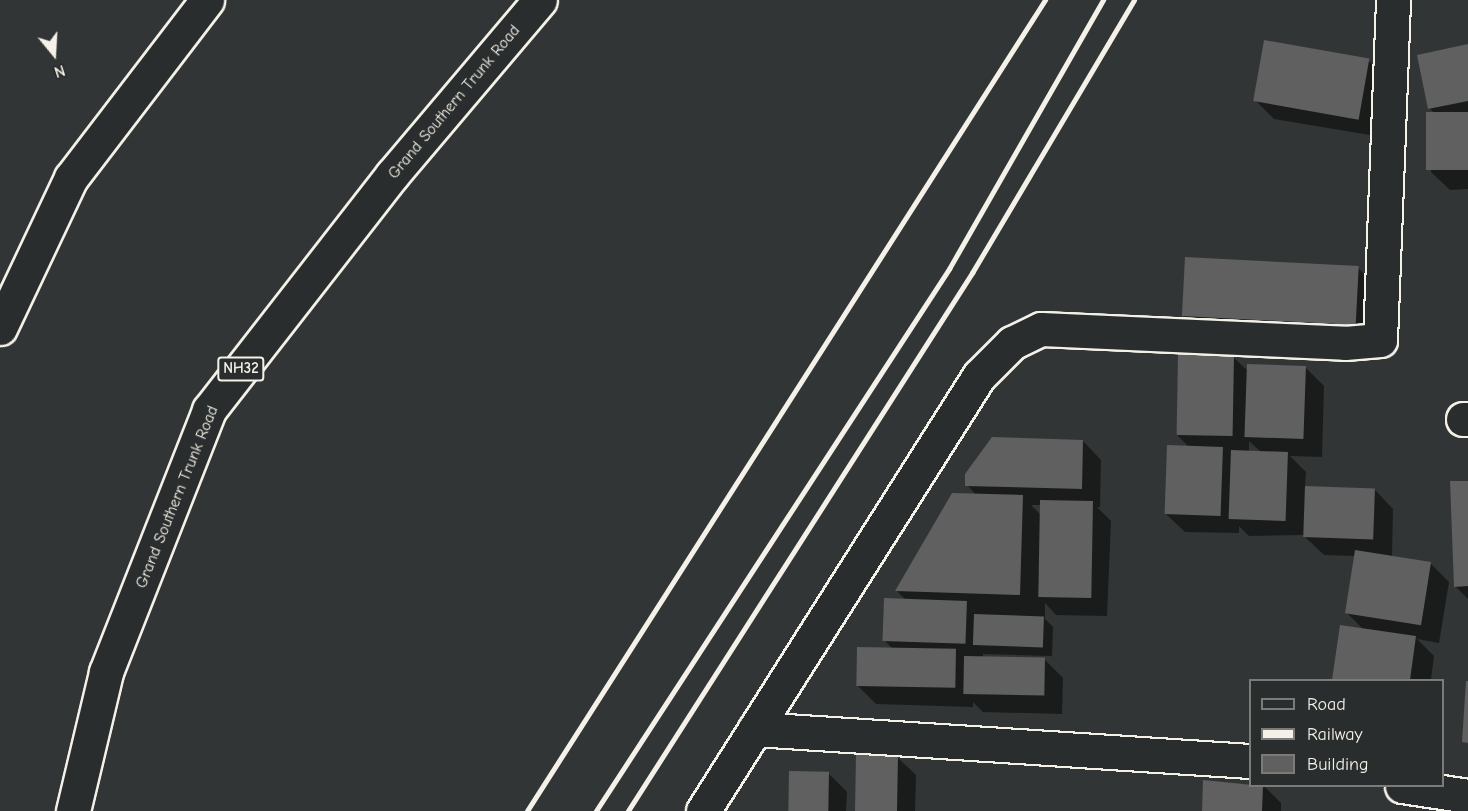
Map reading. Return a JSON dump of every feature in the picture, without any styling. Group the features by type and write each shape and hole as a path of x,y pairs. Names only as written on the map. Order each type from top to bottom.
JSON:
{"main road":[{"path":"0,328 71,178 207,0"},
{"name":"Grand Southern Trunk Road","path":"73,811 106,672 209,410 393,175 540,0"},
{"path":"702,811 979,376 1012,343 1041,329 1345,343 1380,340 1393,0"},
{"path":"755,729 1249,761"},
{"path":"1409,787 1468,796"}],"building":[{"path":"1264,40 1369,59 1359,120 1253,101"},
{"path":"1468,44 1468,101 1428,109 1417,55"},
{"path":"1426,112 1468,112 1468,170 1426,170"},
{"path":"1185,257 1359,266 1356,325 1182,316"},
{"path":"1178,354 1234,355 1233,436 1177,435"},
{"path":"1247,364 1306,366 1303,439 1244,437"},
{"path":"992,437 1083,440 1082,489 965,486 965,474"},
{"path":"1167,445 1223,447 1221,516 1165,514"},
{"path":"1231,450 1288,452 1286,521 1229,519"},
{"path":"1450,481 1468,481 1468,586 1454,587"},
{"path":"1305,486 1375,488 1373,539 1303,537"},
{"path":"952,493 1023,495 1020,595 895,591"},
{"path":"1040,500 1093,501 1091,598 1038,597"},
{"path":"1355,550 1431,562 1421,625 1345,613"},
{"path":"884,598 967,601 965,644 882,641"},
{"path":"974,614 1044,616 1043,647 973,645"},
{"path":"1340,625 1416,636 1410,679 1332,679"},
{"path":"857,647 956,649 955,688 856,686"},
{"path":"964,656 1045,657 1044,695 963,694"},
{"path":"1466,681 1468,681 1468,743 1462,742"},
{"path":"856,754 898,755 897,811 855,811"},
{"path":"789,771 829,772 828,811 788,811"},
{"path":"1203,780 1263,787 1262,811 1202,811"}],"railway":[{"path":"527,811 1045,0"},
{"path":"596,811 949,269 1103,0"},
{"path":"628,811 972,273 1134,0"}]}
